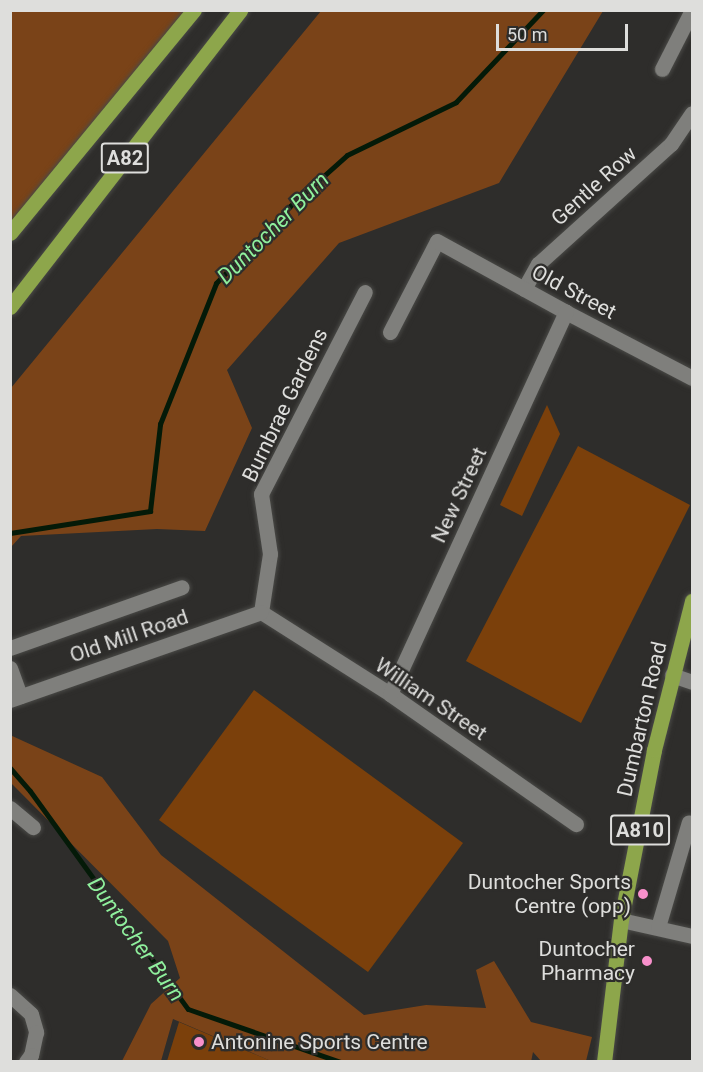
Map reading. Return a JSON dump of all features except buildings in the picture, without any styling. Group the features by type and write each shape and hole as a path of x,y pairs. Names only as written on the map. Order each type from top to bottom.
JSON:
{"main road":[{"name":"A82","path":"10,232 194,10"},
{"name":"A82","path":"10,307 240,10"},
{"name":"Dumbarton Road","path":"604,1062 621,920 672,675 693,601"}],"street":[{"path":"662,69 692,10"},
{"name":"Gentle Row","path":"524,289 538,264 664,151 693,113"},
{"name":"Old Street","path":"390,332 437,241 693,378"},
{"name":"Burnbrae Gardens","path":"261,612 270,554 261,494 365,292"},
{"name":"New Street","path":"390,694 566,312"},
{"path":"10,648 182,587"},
{"name":"William Street","path":"261,612 390,694 576,824"},
{"name":"Old Mill Road","path":"15,698 261,612"},
{"path":"10,668 15,698"},
{"path":"672,675 693,682"},
{"path":"10,808 33,827"},
{"path":"658,927 689,822"},
{"path":"621,920 693,936"},
{"path":"10,995 31,1014 36,1032 31,1055 26,1062"}],"shaded area":[{"path":"11,11 194,11 11,233"},
{"path":"321,11 603,11 499,183 339,243 227,370 252,428 205,531 157,529 21,536 11,547 11,388"},
{"path":"547,405 560,434 522,516 500,505"},
{"path":"578,446 690,505 581,723 466,661"},
{"path":"254,690 463,843 368,972 159,820"},
{"path":"10,735 102,777 161,855 364,1015 426,1005 486,1008 476,970 494,961 531,1022 592,1037 586,1061 541,1061 533,1052 531,1062 271,1061 173,1019 161,1061 122,1061 151,1004 180,978 168,941 11,783"},
{"name":"Antonine Sports Centre","path":"179,1022 271,1061 167,1061"}],"waterway":[{"name":"Duntocher Burn","path":"10,533 150,511 160,424 216,283 290,206 347,155 456,102 543,10"},
{"name":"Duntocher Burn","path":"10,768 30,791 188,1009 340,1062"}],"place":[{"name":"Duntocher Sports Centre (opp)","path":"643,894"},
{"name":"Duntocher Pharmacy","path":"647,961"},
{"name":"Antonine Sports Centre","path":"199,1042"}]}
